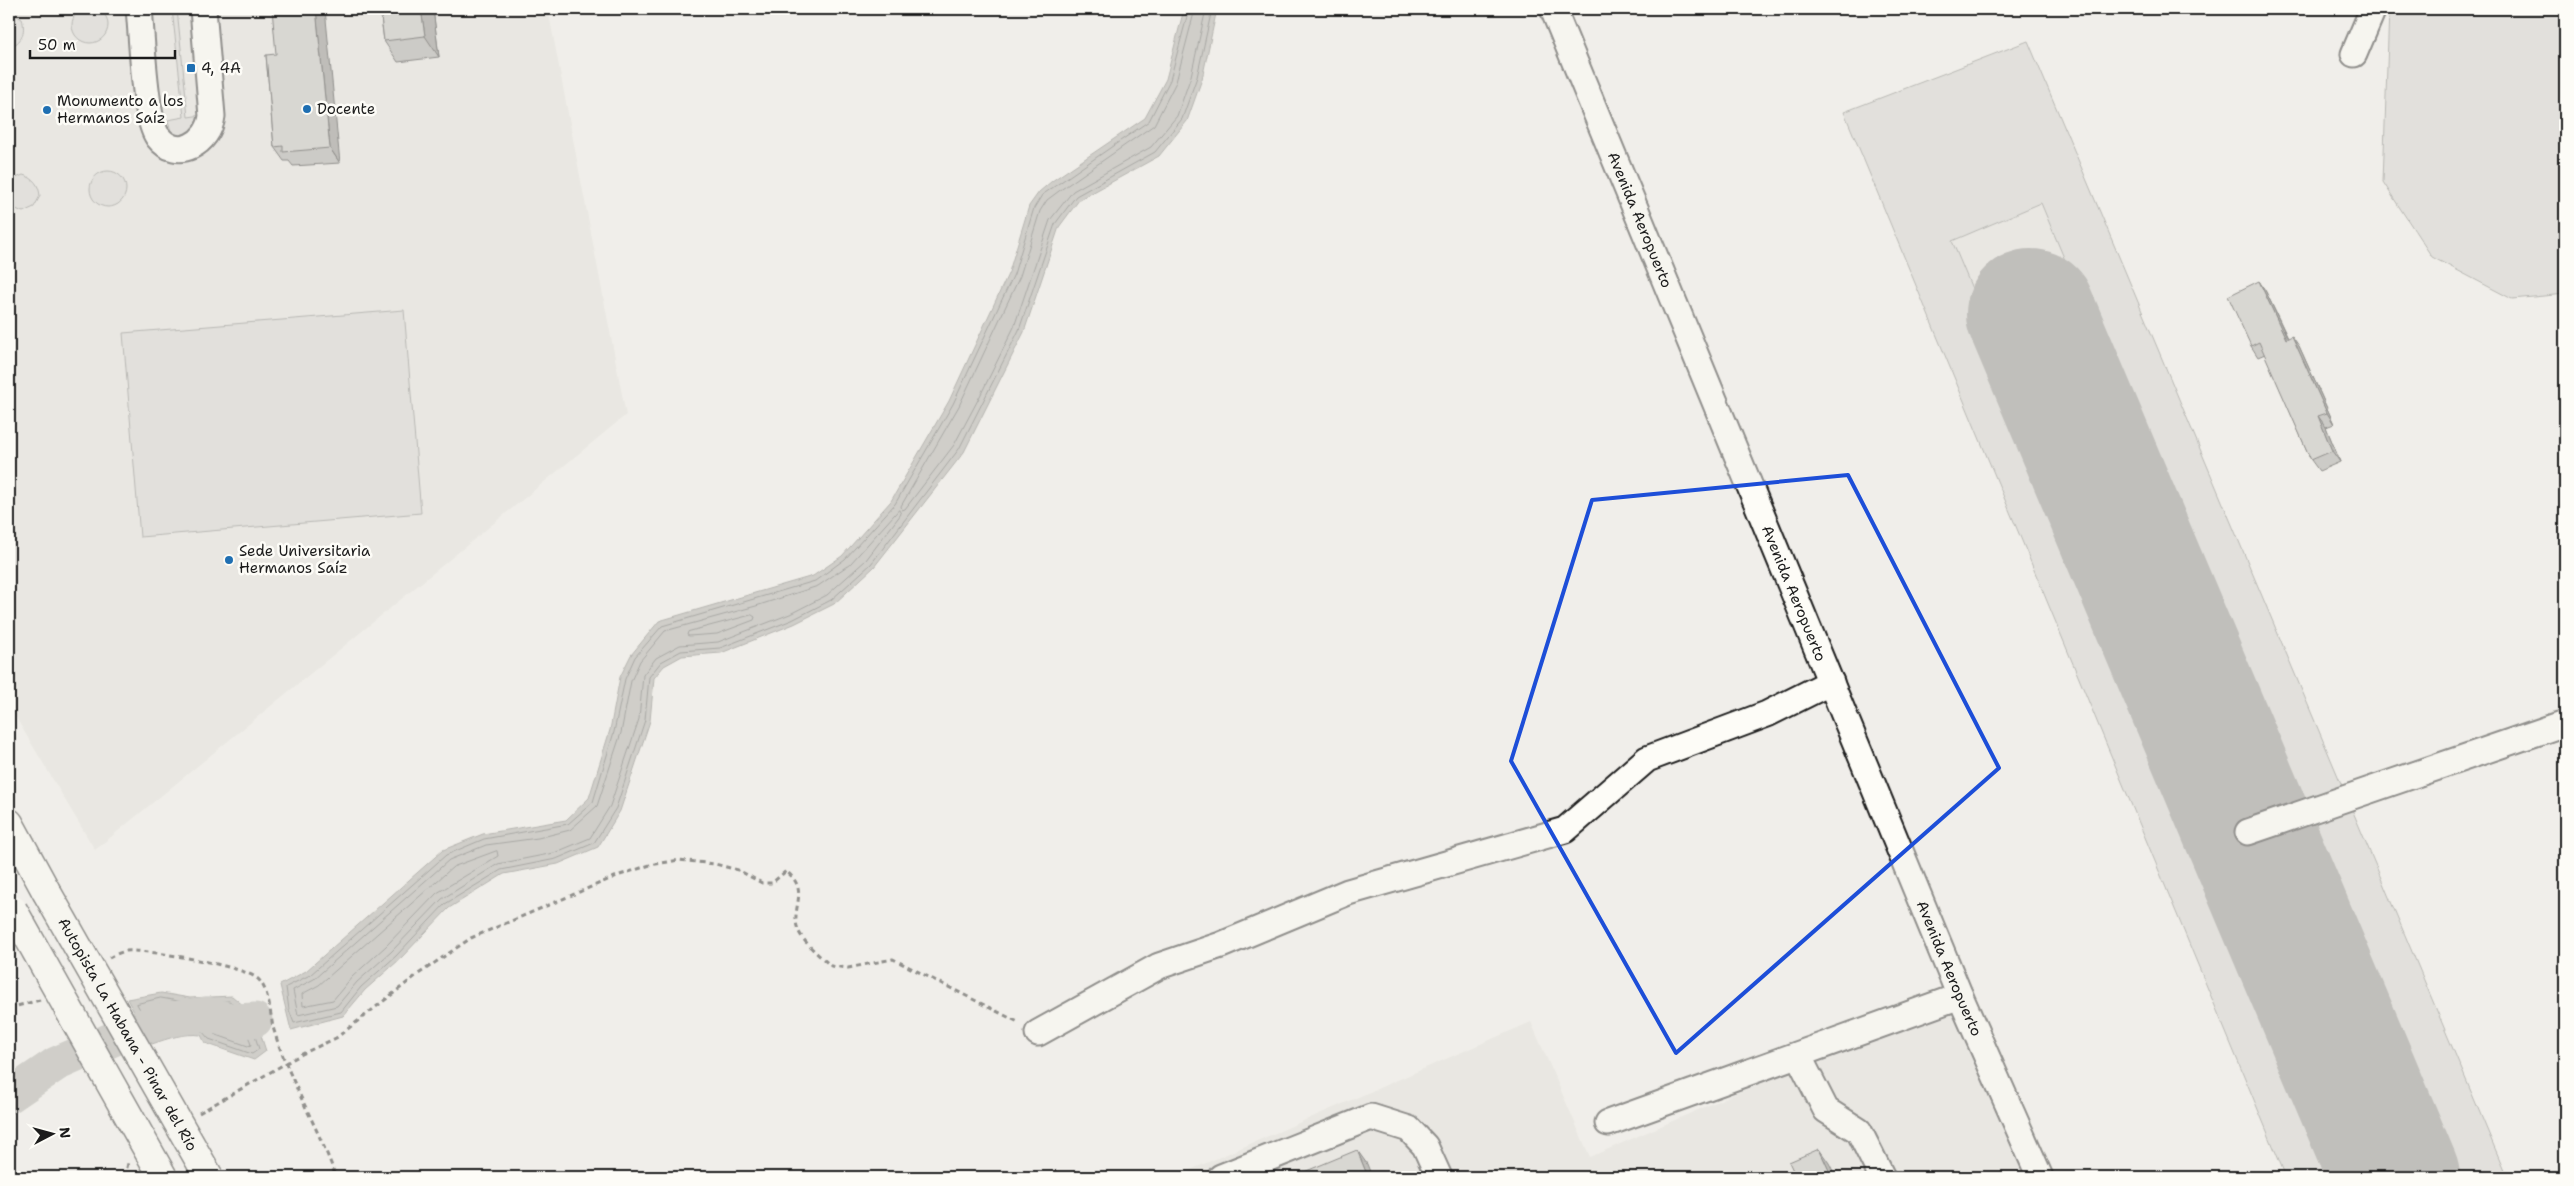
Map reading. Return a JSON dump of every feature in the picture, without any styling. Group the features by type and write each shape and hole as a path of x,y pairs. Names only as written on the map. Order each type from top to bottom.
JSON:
{"highway":[{"name":"Autopista La Habana - Pinar del Río","path":"9,823 210,1177"},
{"path":"11,907 163,1177"}],"street":[{"path":"139,9 150,121 159,139 178,148 198,143 211,126 212,116 202,9"},
{"name":"Avenida Aeropuerto","path":"1553,9 1960,996 2040,1177"},
{"path":"2354,54 2373,9"},
{"path":"1038,1033 1159,966 1220,945 1348,892 1565,830 1647,759 1766,714 1831,682"},
{"path":"2248,832 2565,723"},
{"path":"1608,1123 1960,996"},
{"path":"1798,1054 1826,1110 1859,1131 1882,1177"},
{"path":"1221,1177 1371,1116 1408,1129 1425,1146 1439,1177"}],"path":[{"path":"194,1115 285,1063 336,1038 417,976 472,938 617,876 650,865 679,860 715,864 738,870 762,883 772,883 786,871 795,879 800,891 797,917 799,932 831,966 848,968 893,959 1038,1033"},
{"path":"103,962 126,951 151,953 208,962 248,973 258,979 264,991 285,1063 336,1177"},
{"path":"9,1005 34,1003 42,999"},
{"path":"125,1177 130,1157"}],"highlighted area":[{"path":"1848,475 1999,768 1676,1053 1511,761 1592,500"}],"shaded area":[{"path":"90,7 103,12 108,25 103,38 90,43 77,38 72,25 77,12"},
{"name":"Sede Universitaria Hermanos Saíz","path":"9,9 548,9 626,415 95,850 9,706"},
{"path":"172,9 177,9 188,117 202,115 198,138 172,135 168,120 184,117"},
{"path":"2389,9 2565,9 2565,294 2512,299 2432,257 2383,182"},
{"path":"9,11 22,19 23,33 17,43 9,47"},
{"path":"2028,41 2507,1177 2450,1177 2041,203 1952,241 2345,1177 2286,1177 1844,112"},
{"path":"108,171 115,172 121,176 125,182 125,196 121,202 115,206 108,207 101,206 95,202 91,196 90,189 91,182 95,176 101,172"},
{"path":"23,175 35,182 40,196 34,207 23,212 9,206 9,181"},
{"path":"2041,203 2450,1177 2345,1177 1952,241"},
{"path":"404,310 421,513 140,537 123,333"},
{"path":"1964,994 2043,1177 1174,1177 1531,1022 1590,1157"}],"water":[{"path":"1184,9 1217,9 1202,79 1187,121 1159,156 1079,200 1059,227 1024,332 964,452 874,567 834,604 794,624 721,653 682,656 664,666 654,678 650,721 620,811 598,847 558,864 504,874 449,908 399,960 365,990 343,1016 291,1030 280,985 306,971 443,850 483,834 566,820 589,798 610,730 620,677 631,655 659,621 813,576 842,556 891,501 949,401 1009,272 1029,206 1039,192 1052,181 1145,118 1166,79"},
{"path":"161,993 190,998 232,996 244,1006 252,1008 266,1051 254,1060 205,1043 201,1035 176,1036 152,1044 127,999"}],"building":[{"name":"Docente","path":"272,9 316,9 330,148 283,152 283,146 274,147 266,55 276,54"},
{"path":"380,9 421,9 425,36 384,41"},
{"path":"2259,281 2286,339 2292,336 2327,413 2318,416 2332,451 2311,460 2259,342 2251,346 2228,296"},
{"path":"1819,1149 1832,1177 1796,1177 1789,1162"},
{"path":"1357,1150 1368,1177 1292,1177"}],"waterway":[{"path":"9,1096 56,1064 143,1026 165,1020 206,1014 234,1021 255,1020"}],"runway":[{"path":"2031,314 2395,1177"}],"place":[{"name":"4, 4A","path":"191,68"},
{"name":"Docente","path":"307,109"},
{"name":"Monumento a los Hermanos Saíz","path":"47,110"},
{"name":"Sede Universitaria Hermanos Saíz","path":"229,560"}]}
